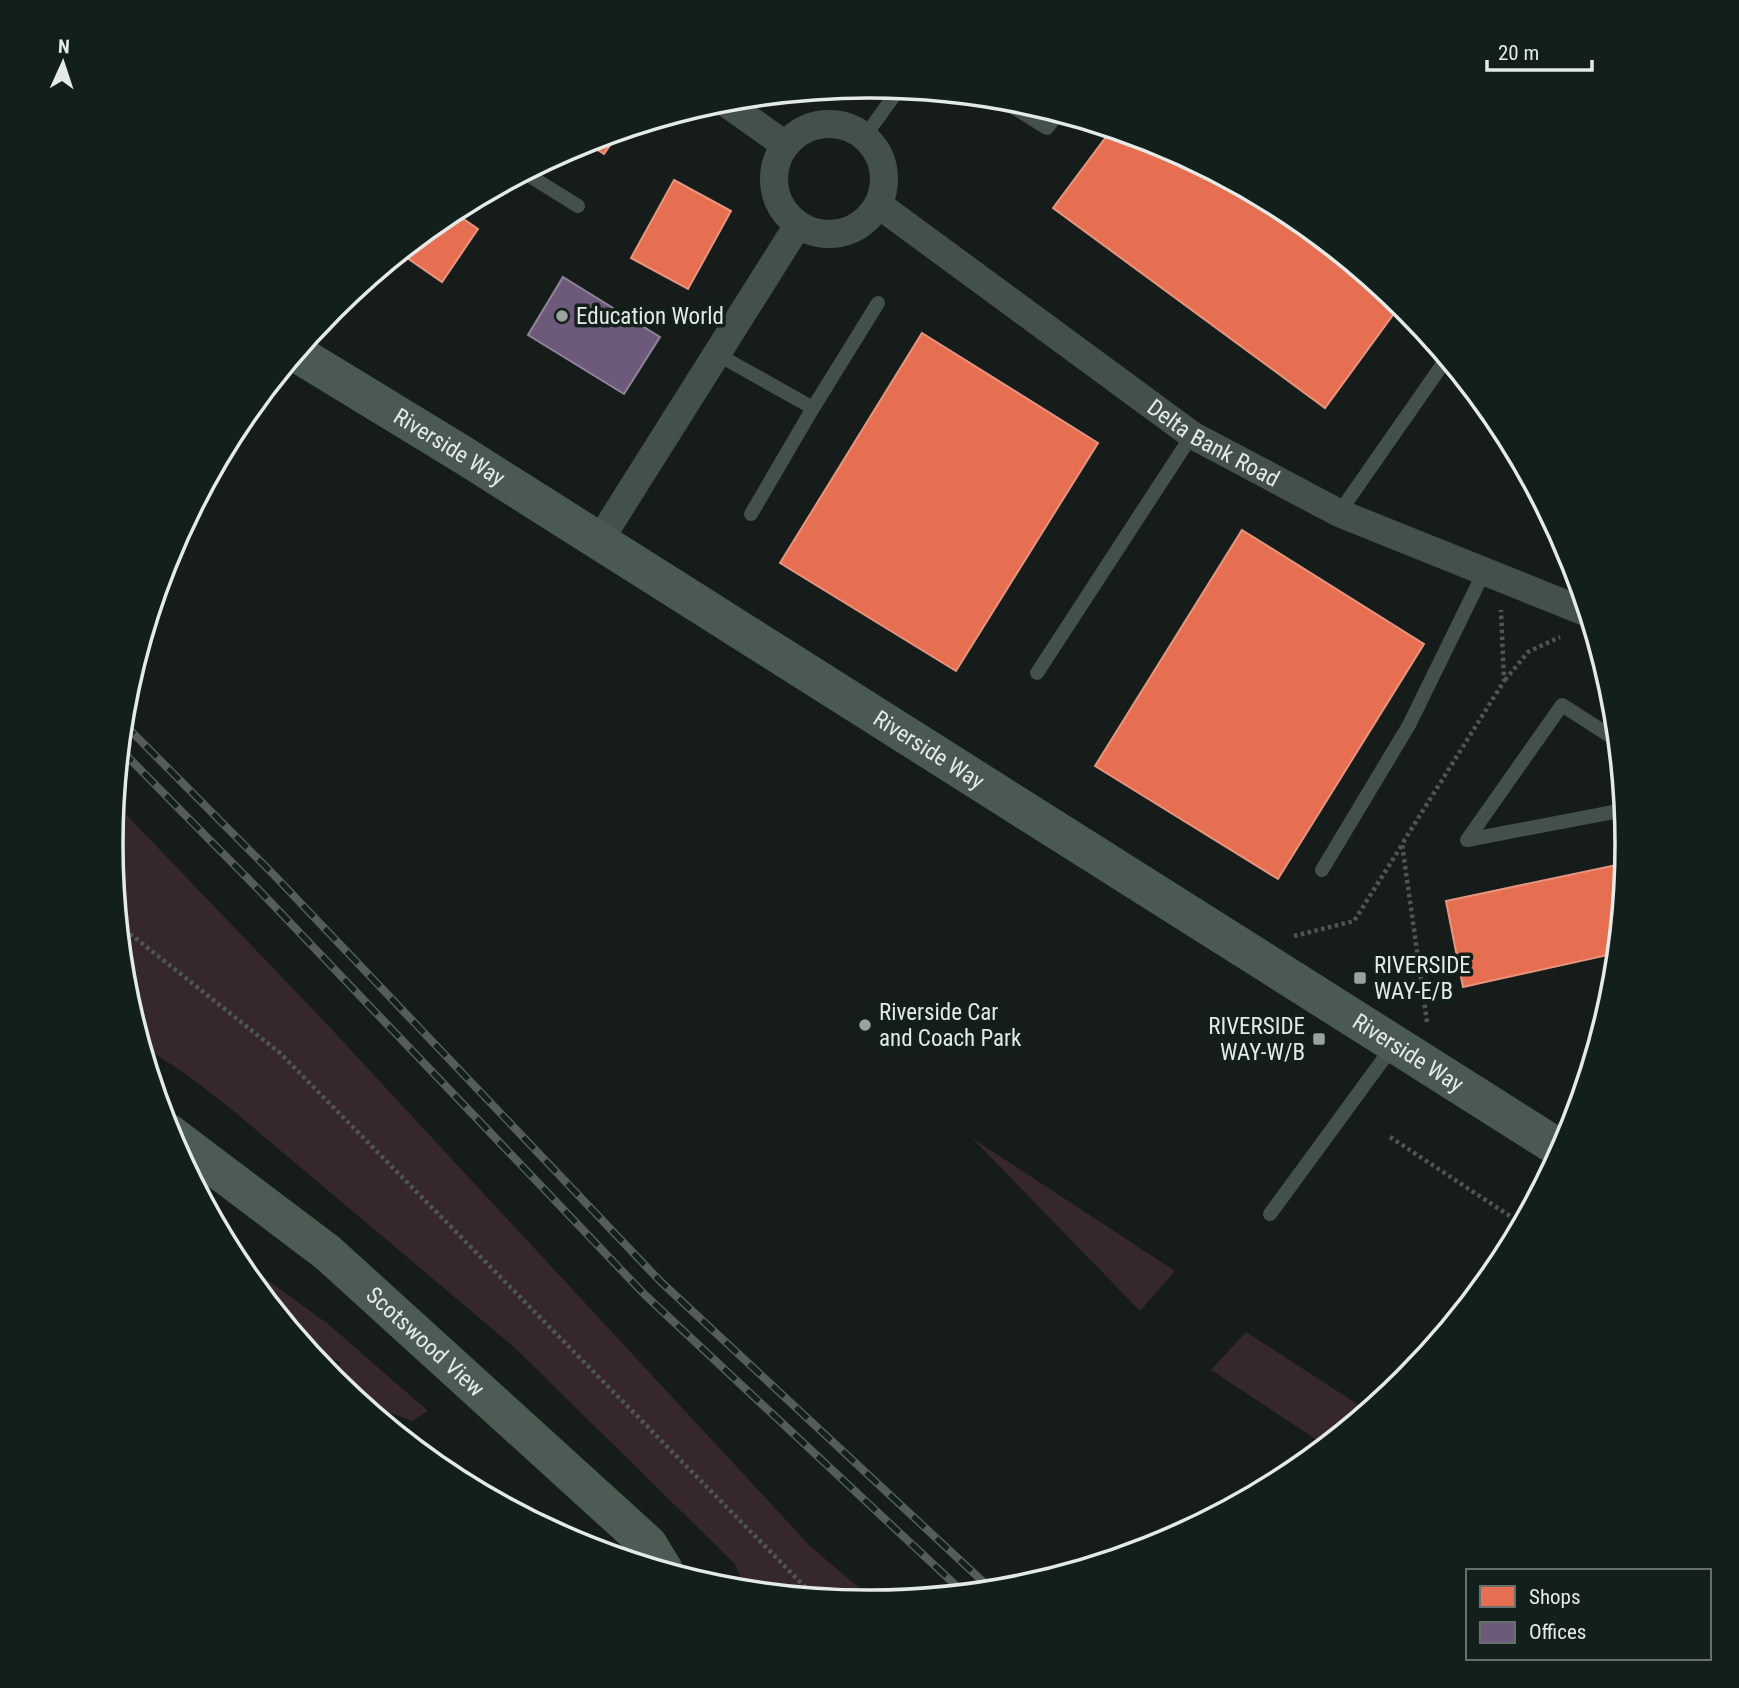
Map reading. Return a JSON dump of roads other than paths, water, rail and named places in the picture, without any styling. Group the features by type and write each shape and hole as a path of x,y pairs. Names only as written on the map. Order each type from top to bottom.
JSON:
{"main road":[{"name":"Riverside Way","path":"304,358 1244,947 1412,1036 1553,1143"}],"street":[{"path":"736,110 785,145"},
{"path":"832,123 850,127 865,136 878,151 884,169 884,187 879,205 860,225 834,235 815,233 798,225 784,213 776,197 773,179 776,161 785,145 798,133 814,125 832,123"},
{"name":"Delta Bank Road","path":"879,205 1192,435 1339,513 1492,575 1579,623"},
{"path":"599,541 798,225"},
{"name":"Scotswood View","path":"188,1148 328,1253 648,1545 657,1559"},
{"path":"202,1179 328,1253"}],"lane":[{"path":"865,136 892,99"},
{"path":"1025,114 1047,128 1052,121"},
{"path":"534,178 578,206"},
{"path":"751,514 878,303"},
{"path":"715,353 813,408"},
{"path":"1339,513 1441,366"},
{"path":"1037,673 1192,435"},
{"path":"1322,870 1409,725 1492,575"},
{"path":"1607,734 1562,705 1467,841 1615,812"},
{"path":"1270,1214 1412,1036"}],"railway":[{"path":"132,732 273,874 660,1281 983,1581"},
{"path":"129,758 258,889 645,1295 955,1585"}],"place":[{"name":"Education World","path":"562,316"},
{"name":"RIVERSIDE WAY-E/B","path":"1360,978"},
{"name":"Riverside Car and Coach Park","path":"865,1025"},
{"name":"RIVERSIDE WAY-W/B","path":"1319,1039"}]}
